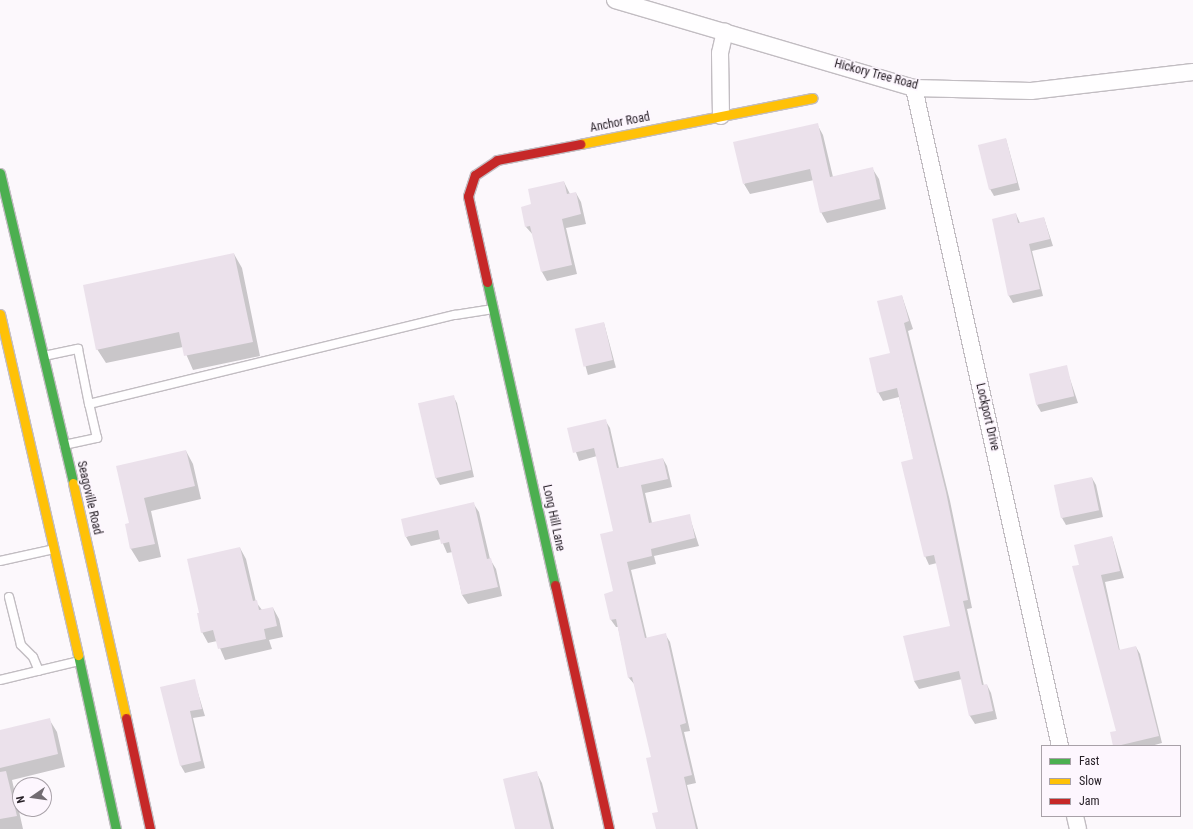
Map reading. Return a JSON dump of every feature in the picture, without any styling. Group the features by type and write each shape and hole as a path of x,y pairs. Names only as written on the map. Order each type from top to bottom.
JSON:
{"main road":[{"name":"Anchor Road","path":"470,212 468,196 475,175 497,160 812,98"},
{"name":"Seagoville Road","path":"0,173 64,445 150,829"},
{"name":"Long Hill Lane","path":"470,212 609,829"},
{"path":"6,254 18,252"},
{"path":"0,314 80,661 96,716 116,829"},
{"path":"111,712 124,709"}],"street":[{"name":"Hickory Tree Road","path":"616,0 914,88 1031,90 1193,72"},
{"path":"721,116 720,53 726,32"},
{"name":"Lockport Drive","path":"914,88 1060,745"},
{"path":"1075,817 1078,829"}],"lane":[{"path":"90,404 447,316 493,309"},
{"path":"42,356 78,349 96,438 64,445"},
{"path":"0,560 55,549"},
{"path":"10,597 21,645 32,657 39,671"},
{"path":"0,680 80,661"}],"building":[{"path":"818,123 830,177 873,167 880,199 820,213 810,169 743,184 733,142"},
{"path":"1006,138 1017,183 989,190 978,145"},
{"path":"564,181 567,194 576,192 581,214 562,219 572,265 541,272 530,226 525,227 521,207 531,204 528,189"},
{"path":"1016,213 1018,223 1044,217 1050,239 1029,244 1040,289 1008,296 992,219"},
{"path":"234,253 253,342 184,356 179,332 96,350 83,285"},
{"path":"902,295 909,321 904,323 946,492 968,600 963,601 982,685 987,684 993,711 969,716 959,671 914,681 903,636 950,626 934,555 924,557 901,462 913,459 897,388 877,393 869,358 890,353 877,301"},
{"path":"604,322 613,360 584,367 575,329"},
{"path":"1067,365 1074,396 1036,405 1029,374"},
{"path":"454,395 471,470 435,478 418,403"},
{"path":"606,419 617,468 663,458 668,479 641,485 649,523 690,514 695,538 651,549 652,556 627,562 645,638 666,633 686,723 680,725 692,775 684,777 696,829 656,829 652,813 658,812 646,758 651,757 632,677 628,678 616,619 610,620 604,594 613,591 600,534 613,531 594,448 573,453 567,428"},
{"path":"186,450 195,486 144,498 155,544 130,549 125,524 129,523 116,466"},
{"path":"1092,477 1099,510 1061,518 1054,485"},
{"path":"474,502 487,559 491,558 498,587 462,595 449,542 441,544 438,530 405,537 401,519"},
{"path":"1112,536 1120,571 1101,575 1119,650 1136,646 1159,736 1121,745 1113,745 1110,732 1116,731 1072,566 1079,565 1074,545"},
{"path":"240,547 253,601 257,600 259,610 273,607 277,626 264,629 266,639 218,649 213,630 201,633 197,613 199,613 187,559"},
{"path":"195,679 202,709 190,711 201,761 180,766 160,687"},
{"path":"50,718 58,754 0,768 0,730"},
{"path":"6,771 12,796 12,817 0,819 0,772"},
{"path":"537,771 551,829 515,829 503,779"}],"traffic: fast":[{"path":"0,173 73,483"},
{"path":"487,282 555,585"},
{"path":"78,655 116,829"}],"traffic: slow":[{"path":"580,144 812,98"},
{"path":"0,314 78,655"},
{"path":"73,483 126,718"}],"traffic: jam":[{"path":"487,282 468,196 475,175 497,160 580,144"},
{"path":"555,585 609,829"},
{"path":"126,718 150,829"}]}
